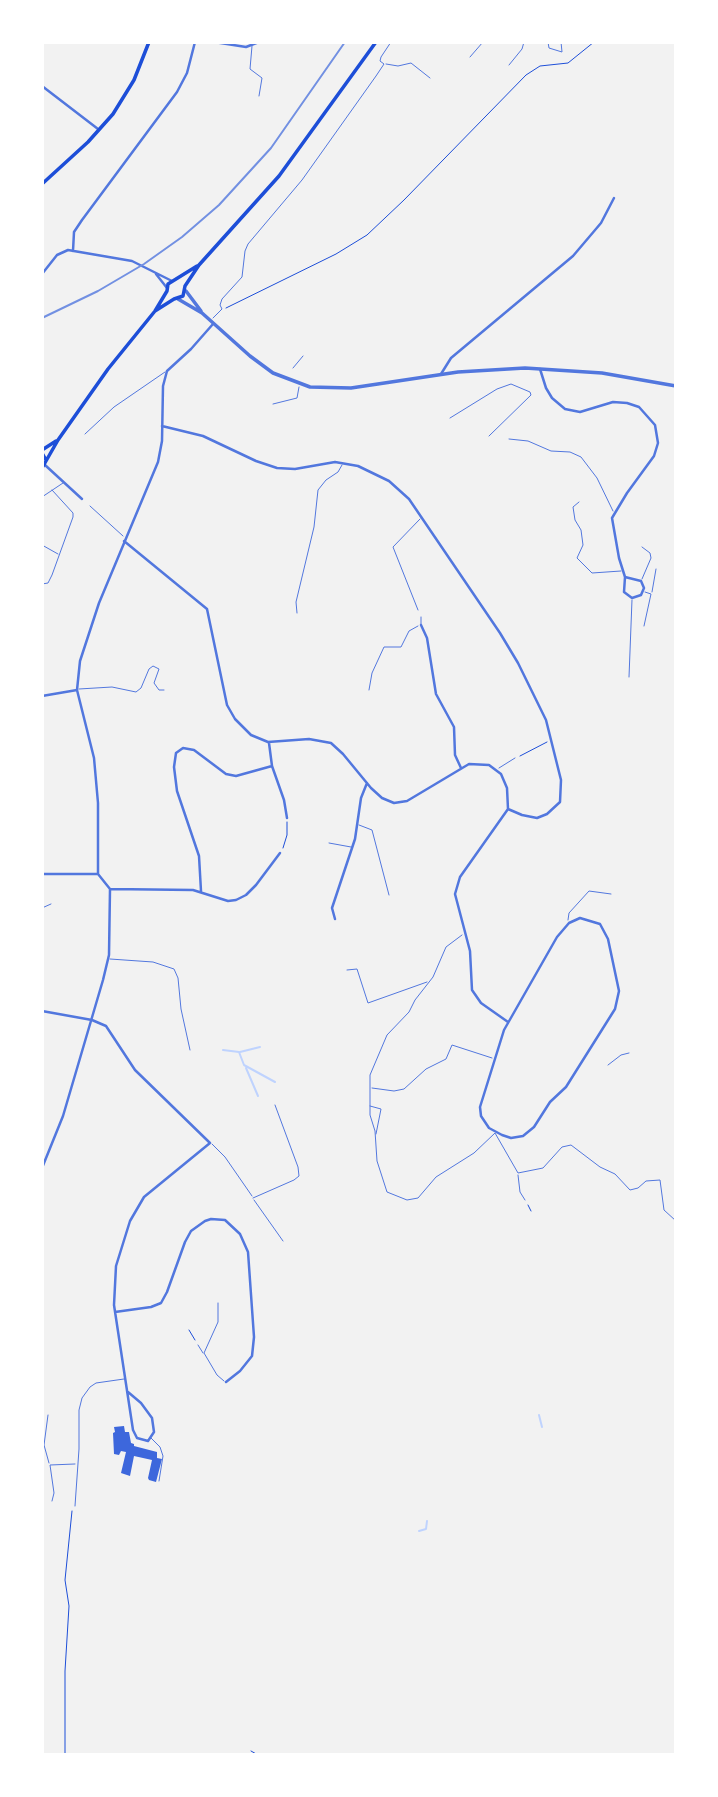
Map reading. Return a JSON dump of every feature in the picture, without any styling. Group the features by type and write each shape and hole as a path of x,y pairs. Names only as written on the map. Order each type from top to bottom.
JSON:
{"main road":[{"path":"42,184 99,130 128,91 149,42"},
{"path":"155,312 183,296 199,265 279,176 376,42"},
{"path":"44,465 58,440 114,360 155,312 173,280 199,265"},
{"path":"173,280 182,282 186,289"},
{"path":"167,290 176,299"},
{"path":"44,465 42,452 58,440"}],"street":[{"path":"73,251 73,237 82,220 177,92 187,73 195,42"},
{"path":"214,42 242,47 259,42"},
{"path":"42,86 99,130"},
{"path":"441,374 451,358 573,256 601,223 614,198"},
{"path":"42,274 57,255 64,251 73,251 132,261 173,280"},
{"path":"156,274 167,290"},
{"path":"186,289 202,313"},
{"path":"176,299 202,313 273,373 300,384 338,389 441,374 540,369 601,373 676,386"},
{"path":"42,1168 59,1128 108,959 110,889 98,874 98,803 94,758 77,690 78,669 85,641 158,462 163,386 167,370 191,349 212,321"},
{"path":"540,369 548,392 565,409 580,412 622,402 639,407 655,425 658,443 654,457 614,513 612,524 625,577 624,592 632,598 643,592 641,581 625,577"},
{"path":"162,426 203,436 277,468 295,469 342,463 374,472 389,481 408,499 518,663 546,720 561,780 558,806 537,818 508,809"},
{"path":"44,465 82,499"},
{"path":"125,539 207,609 222,687 230,712 251,735 268,742 309,738 331,743 366,783 391,803 401,803 461,768 479,763 497,770 507,788 508,809 460,877 456,902 470,951 472,990 481,1003 508,1022"},
{"path":"421,625 428,638 436,694 454,727 455,755 461,768"},
{"path":"42,696 77,690"},
{"path":"268,742 287,818"},
{"path":"201,891 199,856 178,797 174,767 176,753 183,748 194,750 231,776 272,766"},
{"path":"335,919 332,908 353,847 360,798 366,783"},
{"path":"110,889 201,891 228,901 240,899 256,884 280,853"},
{"path":"42,874 98,874"},
{"path":"574,919 587,919 600,924 604,930 617,974 619,991 615,1009 566,1087 550,1102 531,1131 516,1138 506,1137 495,1133 484,1121 480,1107 494,1059 508,1022 522,1002 546,954 569,923 574,919"},
{"path":"42,1011 92,1020 106,1026 135,1070 210,1143 147,1194 126,1232 116,1266 113,1290 115,1312 126,1378 128,1392 135,1434 142,1441 152,1438 152,1418 128,1392"},
{"path":"115,1312 161,1303 184,1242 191,1231 211,1219 225,1220 240,1234 248,1252 254,1337 252,1356 240,1371 226,1382"}],"lane":[{"path":"391,42 380,61 398,66 411,63 430,78"},
{"path":"470,57 483,42"},
{"path":"509,65 522,49 524,42"},
{"path":"548,42 549,48 562,52 561,42"},
{"path":"252,46 250,69 261,78 259,96"},
{"path":"212,321 222,309 222,299 242,277 244,254 248,244 308,172 384,64"},
{"path":"293,368 303,356"},
{"path":"85,435 114,407 167,370"},
{"path":"273,404 297,398 300,384"},
{"path":"450,418 497,388 511,384 530,392 531,395 489,436"},
{"path":"509,439 528,441 551,451 570,452 581,457 597,478 614,513"},
{"path":"297,612 296,602 314,527 318,490 338,472 342,463"},
{"path":"42,497 65,482"},
{"path":"42,583 49,582 73,517 73,513 52,490"},
{"path":"579,502 573,507 574,517 581,530 583,547 578,558 593,574 623,571"},
{"path":"89,506 125,539"},
{"path":"418,610 393,547 422,517"},
{"path":"42,545 60,555"},
{"path":"641,581 651,558 650,553 642,547"},
{"path":"644,626 656,569"},
{"path":"643,592 651,594"},
{"path":"629,677 632,598"},
{"path":"369,690 372,673 384,647 401,647 409,631 421,625 421,617"},
{"path":"77,690 112,687 136,692 153,666 158,667 159,671 154,683 159,690 164,690"},
{"path":"497,770 514,758"},
{"path":"357,824 372,830 389,895"},
{"path":"329,843 353,847"},
{"path":"569,923 569,913 589,891 611,894"},
{"path":"42,908 51,904"},
{"path":"466,933 446,947 430,982 409,1012 384,1040 370,1074 369,1105 377,1161 385,1189 390,1195 410,1200 423,1194 436,1177 474,1153 495,1133 517,1173 520,1192 526,1200"},
{"path":"108,959 153,962 174,969 178,978 181,1009 190,1049"},
{"path":"347,970 357,969 368,1003 430,982"},
{"path":"370,1088 394,1091 404,1089 426,1069 446,1059 452,1045 494,1059"},
{"path":"608,1065 621,1055 629,1053"},
{"path":"253,1198 288,1183 299,1175 275,1105"},
{"path":"369,1105 382,1110 375,1136"},
{"path":"210,1143 225,1157 283,1241"},
{"path":"517,1173 543,1168 562,1147 575,1146 590,1160 615,1174 630,1190 635,1190 646,1181 660,1180 664,1210 676,1221"},
{"path":"205,1354 218,1322 218,1303"},
{"path":"198,1345 217,1375 226,1382"},
{"path":"75,1506 78,1417 82,1398 96,1383 126,1378"},
{"path":"48,1415 44,1445 50,1465 54,1493 52,1501"},
{"path":"152,1438 160,1447 163,1456 159,1481"},
{"path":"50,1465 78,1464"}],"path":[{"path":"222,309 336,254 367,235 526,75 540,66 568,63 594,42"},
{"path":"514,758 552,740"},
{"path":"280,853 286,838 287,818"},
{"path":"526,1200 531,1211"},
{"path":"189,1330 198,1345"},
{"path":"65,1755 65,1671 69,1606 65,1580 69,1528 75,1506"},
{"path":"251,1751 258,1755"}],"building":[{"path":"124,1426 134,1446 157,1452 157,1458 162,1459 156,1482 148,1478 152,1460 134,1456 130,1476 121,1473 126,1452 114,1454 113,1433 114,1427"}],"waterway":[{"path":"240,1052 260,1047"},
{"path":"223,1050 239,1052 244,1065 275,1082"},
{"path":"246,1068 258,1096"},
{"path":"539,1415 542,1427"},
{"path":"419,1531 426,1529 427,1521"}],"railway":[{"path":"42,318 98,291 144,264 182,237 219,205 271,148 345,42"}]}
